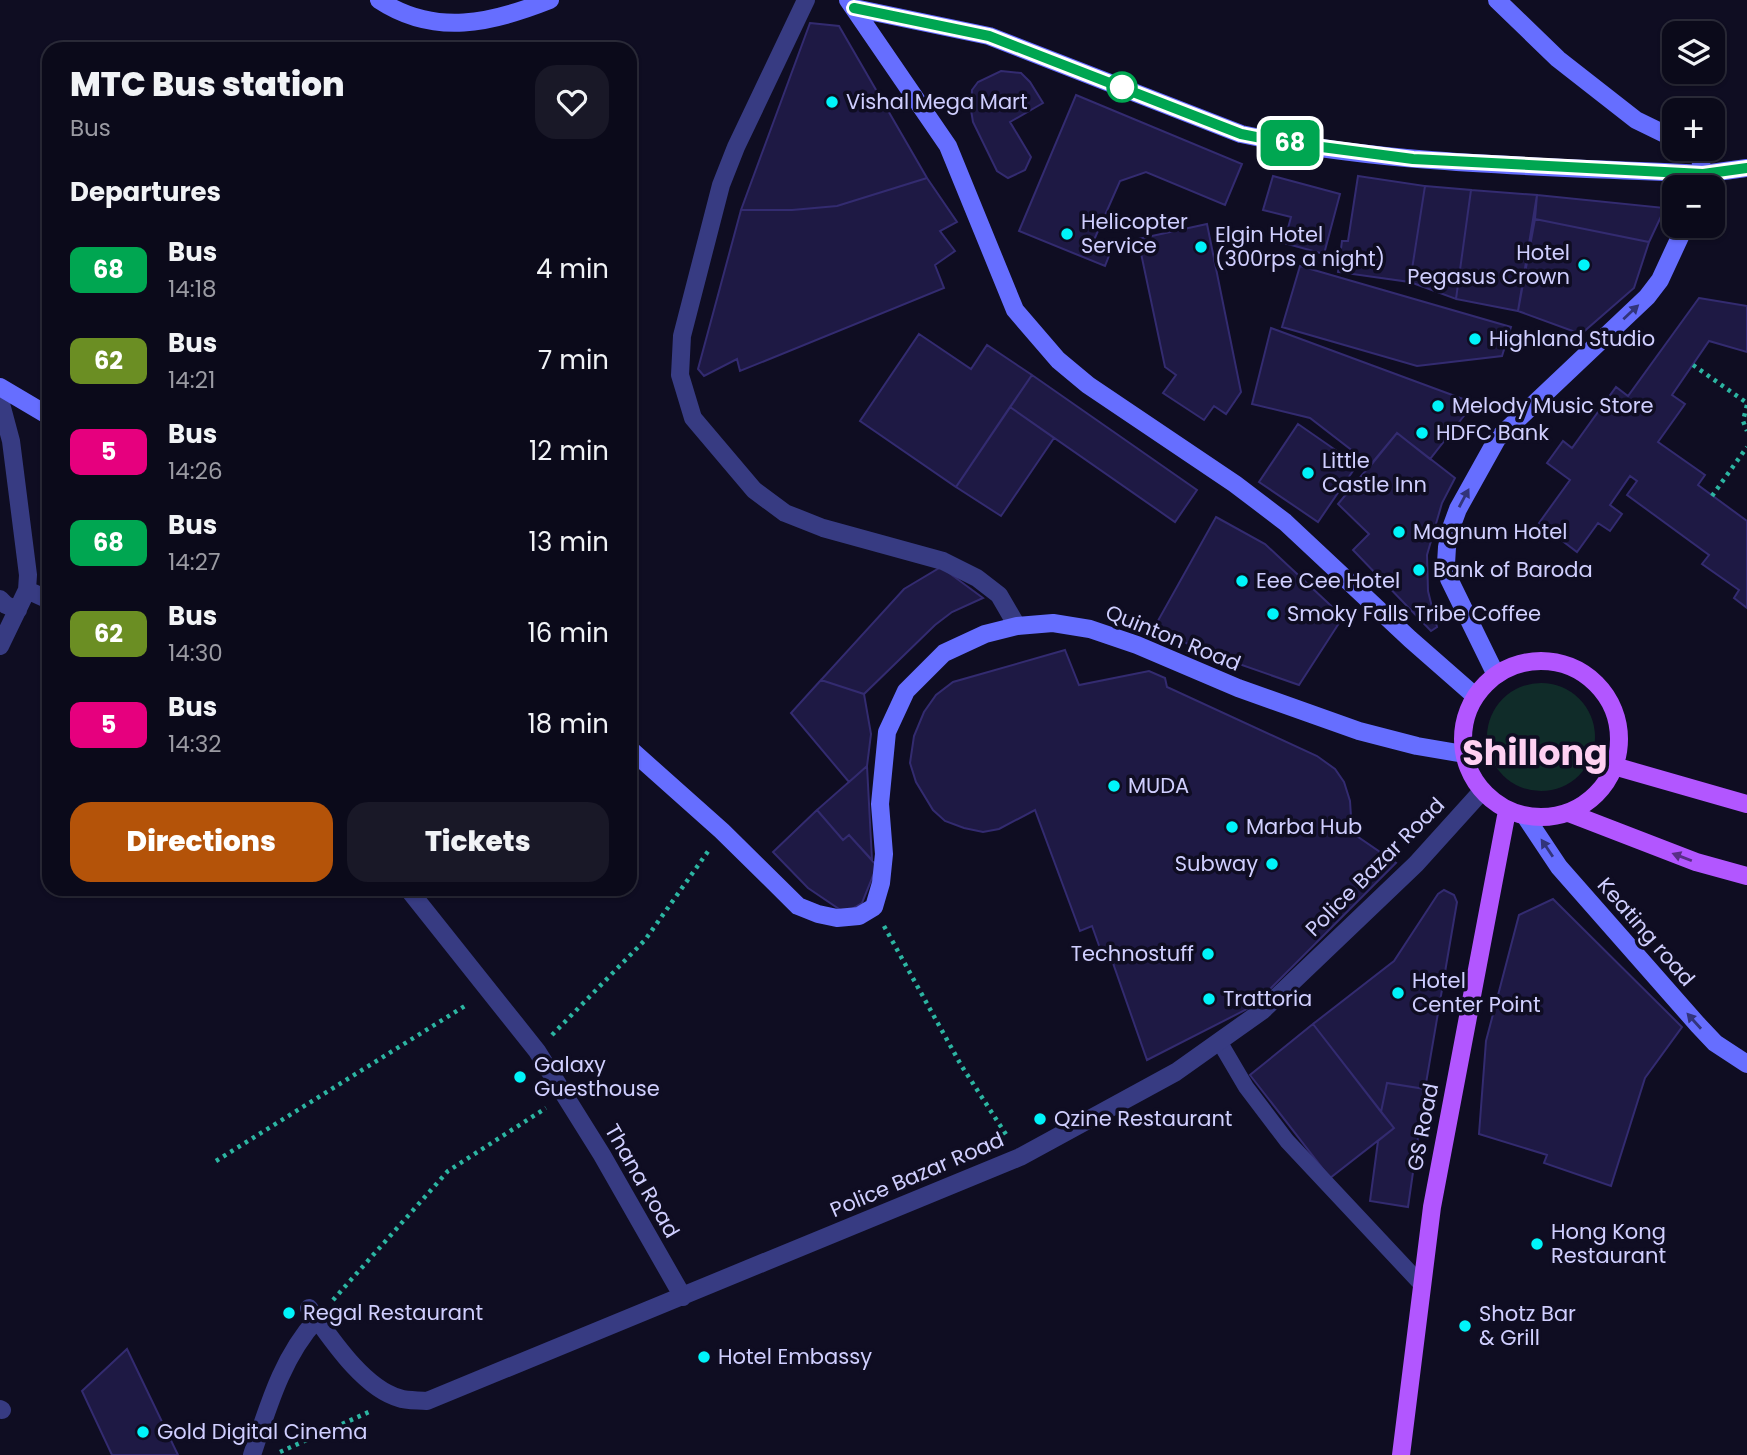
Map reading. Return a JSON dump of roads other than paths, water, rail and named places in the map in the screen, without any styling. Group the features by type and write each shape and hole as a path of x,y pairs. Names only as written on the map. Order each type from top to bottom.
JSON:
{"main road":[{"path":"1537,660 1559,662 1580,670 1597,684 1610,702 1618,723 1619,745 1614,766 1604,786 1588,802 1569,813 1547,817 1525,816 1507,811 1482,791 1470,774 1464,754 1464,724 1475,696 1496,675 1515,665 1537,660"},
{"path":"1614,766 1747,804"},
{"name":"GS Road","path":"1401,1455 1432,1207 1507,811"},
{"path":"1569,813 1696,862 1747,876"}],"street":[{"path":"379,0 411,16 453,24 511,15 550,0"},
{"path":"806,0 736,147 721,185 682,336 680,375 693,418 754,490 785,513 823,528 943,561 978,578 999,596 1017,626"},
{"path":"1497,0 1558,60 1636,120 1662,133"},
{"path":"851,4 989,36 1241,134 1413,159 1662,178"},
{"path":"851,4 948,146 1015,310 1058,360 1088,385 1235,484 1285,522 1409,639 1475,696"},
{"path":"1722,175 1747,168"},
{"path":"1496,675 1449,579 1447,547 1458,509 1497,439 1647,298 1660,280 1679,238"},
{"path":"0,387 42,412"},
{"path":"0,400 11,441 28,575 27,590 0,646"},
{"path":"27,590 42,597"},
{"path":"0,599 18,610"},
{"name":"Quinton Road","path":"637,755 722,831 798,906 837,918 859,916 874,907 881,883 884,854 880,804 887,732 906,691 944,653 985,634 1017,626 1053,623 1090,629 1138,645 1238,688 1359,731 1464,754"},
{"name":"Police Bazar Road","path":"252,1455 270,1401 288,1359 313,1313 343,1355 373,1384 398,1398 427,1401 1020,1157 1176,1072 1262,1011 1416,864 1482,791"},
{"name":"Keating road","path":"1525,816 1559,867 1698,1025 1715,1043 1747,1064"},
{"name":"Thana Road","path":"414,896 537,1051 602,1155 683,1297"}],"lane":[{"path":"1219,1041 1246,1087 1287,1142 1422,1285"}],"place":[{"name":"Vishal Mega Mart","path":"832,102"},
{"name":"Helicopter Service","path":"1067,234"},
{"name":"Elgin Hotel (300rps a night)","path":"1201,247"},
{"name":"Hotel Pegasus Crown","path":"1584,265"},
{"name":"Highland Studio","path":"1475,339"},
{"name":"Melody Music Store","path":"1438,406"},
{"name":"HDFC Bank","path":"1422,433"},
{"name":"Little Castle Inn","path":"1308,473"},
{"name":"Magnum Hotel","path":"1399,532"},
{"name":"Bank of Baroda","path":"1419,570"},
{"name":"Eee Cee Hotel","path":"1242,581"},
{"name":"Smoky Falls Tribe Coffee","path":"1273,614"},
{"name":"MUDA","path":"1114,786"},
{"name":"Marba Hub","path":"1232,827"},
{"name":"Subway","path":"1272,864"},
{"name":"Technostuff","path":"1208,954"},
{"name":"Hotel Center Point","path":"1398,993"},
{"name":"Trattoria","path":"1209,999"},
{"name":"Galaxy Guesthouse","path":"520,1077"},
{"name":"Qzine Restaurant","path":"1040,1119"},
{"name":"Hong Kong Restaurant","path":"1537,1244"},
{"name":"Regal Restaurant","path":"289,1313"},
{"name":"Shotz Bar & Grill","path":"1465,1326"},
{"name":"Hotel Embassy","path":"704,1357"},
{"name":"Gold Digital Cinema","path":"143,1432"}],"district":[{"name":"Shillong","path":"1535,753"}]}
